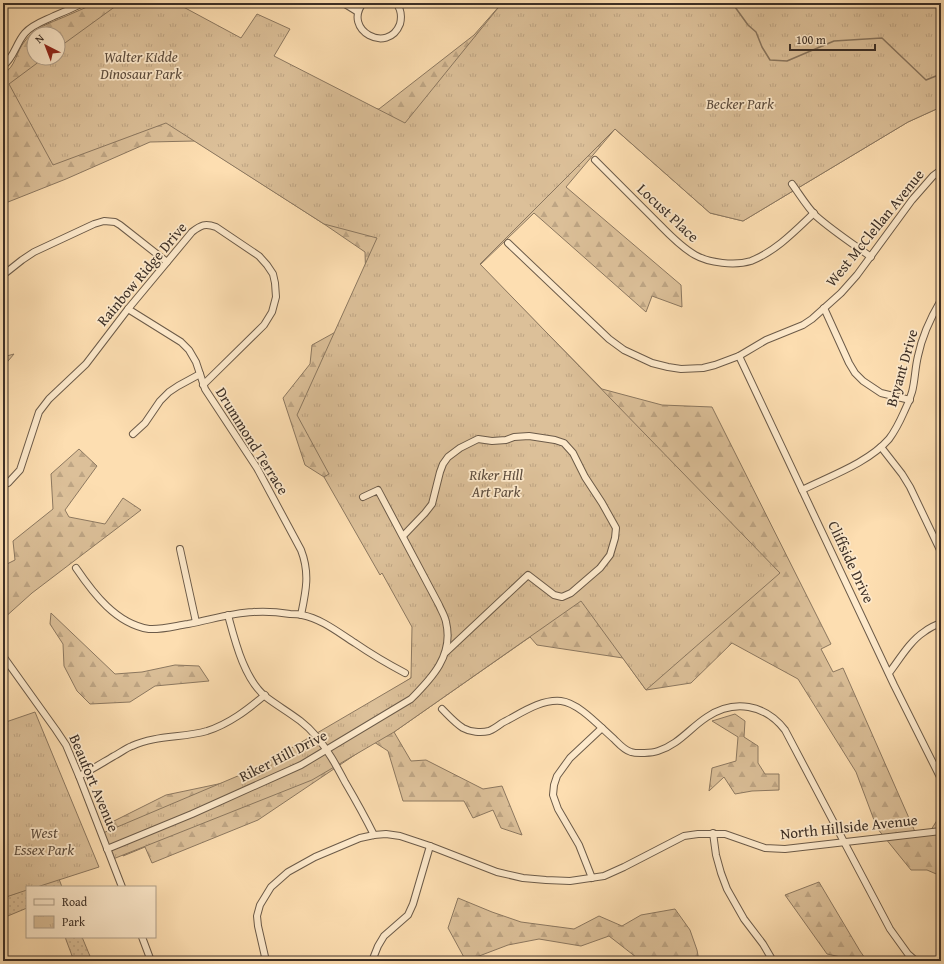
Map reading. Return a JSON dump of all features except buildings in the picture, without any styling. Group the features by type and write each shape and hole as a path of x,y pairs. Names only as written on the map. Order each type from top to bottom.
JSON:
{"street":[{"path":"3,66 10,58 25,33 31,28 83,3"},
{"path":"344,3 358,12"},
{"path":"363,3 358,12 359,25 363,31 375,38 388,36 394,33 398,28 401,21 401,14 399,6 396,3"},
{"name":"Locust Place","path":"595,160 677,242 695,255 704,259 728,264 750,261 775,248 814,213"},
{"name":"West McClellan Avenue","path":"508,243 609,339 624,350 652,363 668,367 681,369 703,368 739,356 766,340 803,325 812,319 841,293 857,275 917,194 933,176 941,170"},
{"path":"792,184 814,213 826,224 871,257"},
{"path":"3,275 39,249 94,224 104,221 114,222 120,225 167,262"},
{"name":"Rainbow Ridge Drive","path":"3,485 8,483 20,470 39,412 50,399 86,364 128,309 195,229 205,224 216,227 259,256 273,274 276,297 272,312 264,325 204,385"},
{"name":"Bryant Drive","path":"802,490 862,461 881,447 890,438 910,400 922,338 930,318 941,300"},
{"path":"824,308 849,363 856,373 864,381 881,393 910,400"},
{"name":"Drummond Terrace","path":"128,309 181,342 189,350 196,362 205,389 257,468 305,560 306,587 302,614"},
{"name":"Cliffside Drive","path":"739,356 889,673 941,779"},
{"path":"133,434 145,423 160,401 169,392 200,374"},
{"name":"Riker Hill Drive","path":"403,536 432,504 440,472 448,456 478,439 492,441 529,436 564,443 573,452 585,477 616,528 615,538 607,560 571,593 562,597 554,595 528,575 446,652"},
{"path":"881,447 910,487 941,552"},
{"name":"Riker Hill Drive","path":"107,849 192,814 301,765 411,699 437,670 446,652 448,640 446,622 439,604 378,490 363,497"},
{"path":"180,549 196,622"},
{"path":"76,568 85,582 106,605 120,617 139,627 150,629 162,628 228,615 252,612 302,614 328,626 405,673"},
{"path":"228,615 237,648 247,672 265,696 304,723 327,750 374,835"},
{"path":"889,673 919,636 941,622"},
{"name":"Beaufort Avenue","path":"3,656 6,667 66,745 122,886"},
{"path":"79,776 132,746 162,738 208,731 220,726 235,718 265,696"},
{"path":"442,709 463,728 480,732 489,731 528,709 542,703 559,701 568,702 577,707 622,747 632,752 642,753 657,752 669,747 682,738 707,716 720,710 742,706 764,711 773,717 785,730 890,929 908,954 916,961"},
{"path":"592,878 579,845 558,809 553,795 554,784 557,776 570,758 602,728"},
{"name":"North Hillside Avenue","path":"266,961 257,916 260,905 271,888 288,872 315,857 360,838 374,835 386,834 400,836 497,872 523,878 570,881 604,876 684,836 698,834 725,834 766,848 785,849 941,831"},
{"path":"713,833 716,855 721,873 728,889 744,919 763,944 773,961"},
{"path":"372,961 384,936 408,915 413,904 430,846"},
{"path":"142,938 151,961"}],"green space":[{"path":"96,3 170,3 144,104 379,109 474,35 502,3 941,3 941,107 908,122 743,221 710,213 615,129 566,187 681,285 682,307 652,296 646,312 534,213 480,265 602,389 662,405 712,407 831,644 821,649 833,672 843,668 916,834 929,833 941,814 941,876 927,870 911,870 877,828 856,772 798,679 732,643 691,683 646,690 623,658 537,645 530,637 394,732 411,761 426,760 483,789 502,786 522,835 501,828 493,810 473,818 464,801 403,801 388,751 374,742 258,820 152,863 145,847 123,856 110,823 166,795 261,775 411,678 426,612 372,453 324,477 305,465 283,398 310,364 312,345 350,324 366,285 365,252 195,141 150,142 66,179 3,204 3,74 11,67 26,40 26,66 66,66 66,26 44,26"},
{"path":"120,3 176,3 241,38 257,14 290,29 274,56 405,123 502,3 941,3 941,107 908,122 743,221 710,213 615,129 480,264 780,573 646,690 581,601 394,732 312,780 113,859 103,833 259,767 411,678 412,627 382,573 380,575 324,477 329,474 297,415 377,238 324,224 166,123 53,165 9,84 33,66 66,66 66,42"},
{"path":"14,354 3,367 3,357"},
{"path":"79,449 97,466 65,510 69,517 105,524 123,498 141,510 32,593 3,619 3,566 15,560 13,541 53,509 51,474"},
{"path":"51,613 115,674 142,672 175,665 199,666 209,681 155,686 130,702 90,704 77,691 64,666 63,644 50,624"},
{"name":"West Essex Park","path":"35,712 99,867 40,886 26,886 26,890 3,898 3,723"},
{"path":"735,714 745,721 744,737 758,746 758,763 765,774 779,774 779,790 752,791 735,794 724,777 709,791 712,768 736,761 738,737 712,721"},
{"path":"59,879 62,886 36,886"},
{"path":"819,882 867,961 849,961 850,959 827,954 785,895"},
{"path":"26,889 26,908 3,918 3,898"},
{"path":"458,898 521,922 574,929 599,916 622,926 641,915 675,909 690,930 699,961 641,961 609,936 581,946 539,939 508,945 466,961 448,928"},
{"path":"65,938 82,938 92,961 74,961"}],"waterway":[{"path":"733,3 748,25 756,32 762,47 770,60 787,61 834,41 882,38 926,80 941,74"}],"park label":[{"name":"Walter Kidde Dinosaur Park","path":"141,66"},
{"name":"Becker Park","path":"740,104"},
{"name":"Riker Hill Art Park","path":"496,484"}]}
